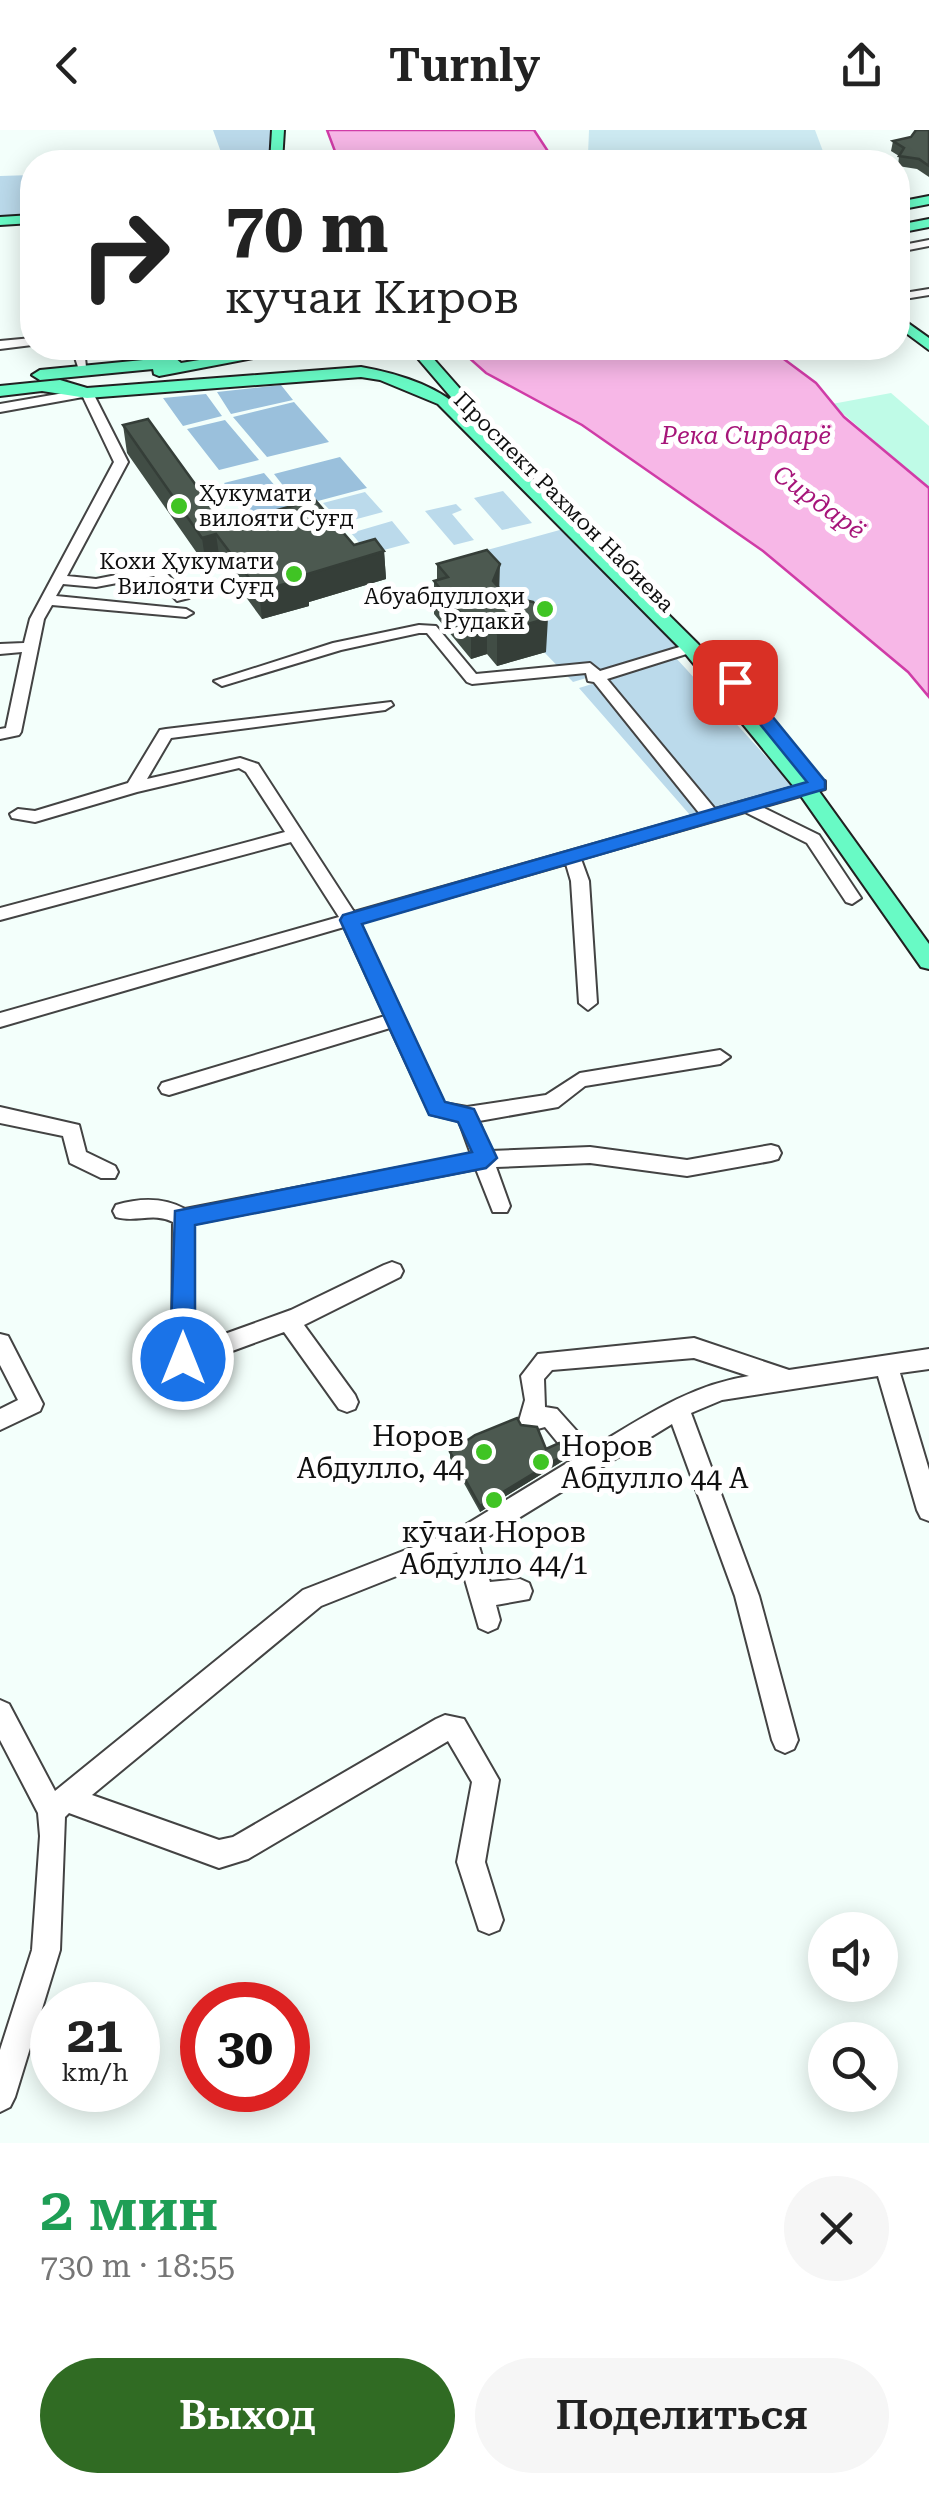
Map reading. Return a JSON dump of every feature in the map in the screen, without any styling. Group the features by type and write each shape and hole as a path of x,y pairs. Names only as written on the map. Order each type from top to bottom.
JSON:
{"main road":[{"path":"0,378 27,375 69,360"},
{"path":"0,390 217,360"},
{"path":"27,375 87,393 232,377 233,360"},
{"path":"236,360 258,374 356,363 378,365 448,386"},
{"name":"Проспект Рахмон Набиева","path":"426,360 692,630 929,944"},
{"name":"Проспект Рахмон Набиева","path":"195,383 234,384 361,372 444,400 691,648 812,786 929,962"},
{"path":"424,393 448,386"}],"street":[{"path":"0,408 87,393 121,462 38,620 6,734"},
{"path":"48,600 184,605 158,571 96,583 60,579"},
{"path":"222,680 338,646 419,629 431,629 472,679 590,668 593,678 710,815"},
{"path":"0,648 31,647"},
{"path":"593,678 691,648"},
{"path":"134,787 166,734 386,705"},
{"path":"26,816 240,763 252,768 350,920 437,1108 466,1115 551,1102 580,1080 720,1057"},
{"path":"0,1020 812,786"},
{"path":"744,805 813,839 852,898"},
{"path":"0,914 295,835"},
{"path":"572,854 580,881 588,1003"},
{"path":"169,1088 396,1019"},
{"path":"0,1115 72,1130 77,1157 108,1172"},
{"path":"466,1115 486,1158 500,1206"},
{"path":"124,1211 163,1207 183,1218 486,1158 590,1155 687,1168 771,1153"},
{"path":"183,1218 183,1359 288,1321 392,1271"},
{"path":"288,1321 347,1402"},
{"path":"0,1343 32,1404 0,1420"},
{"path":"588,1461 549,1416 530,1420 536,1400 532,1376 546,1362 694,1348 786,1379"},
{"path":"59,1805 312,1598 465,1538 678,1408 720,1390 929,1359"},
{"path":"886,1364 929,1510"},
{"path":"678,1408 747,1596 785,1740"},
{"path":"465,1538 488,1620"},
{"path":"481,1595 520,1591"},
{"path":"0,1713 59,1805 46,1950 0,2097"},
{"path":"59,1805 219,1854 238,1849 445,1728 454,1728 462,1733 486,1780 471,1862 490,1920"}],"shaded area":[{"path":"213,130 273,130 272,150 220,150"},
{"path":"589,130 815,130 822,150 588,150"},
{"path":"20,175 20,217 0,219 0,176"},
{"path":"281,385 293,400 231,414 217,392"},
{"path":"206,394 222,416 183,426 163,398"},
{"path":"294,402 329,442 267,457 233,417"},
{"path":"225,420 259,460 219,470 187,429"},
{"path":"340,457 367,488 299,506 274,474"},
{"path":"264,473 302,517 260,529 224,483"},
{"path":"503,491 532,523 502,530 474,498"},
{"path":"365,492 383,512 342,523 323,503"},
{"path":"456,504 462,510 452,514 474,540 454,545 425,511"},
{"path":"392,521 410,543 369,554 351,533"},
{"path":"567,528 683,649 573,682 454,559"},
{"path":"676,658 792,785 690,815 579,688"}],"sand":[{"path":"891,393 929,426 929,488 832,404"}],"water":[{"path":"327,130 534,130 547,150 334,150"},
{"name":"Река Сирдарё","path":"471,360 785,360 816,383 844,417 929,488 929,697 908,672 763,551 582,425 486,373"}],"building":[{"path":"916,130 929,130 929,166 910,158 910,150 903,150 893,141 911,137"},
{"path":"148,419 224,524 315,500 354,545 375,539 384,551 259,591 216,534 202,538 123,425"},
{"path":"487,550 500,564 493,581 506,596 533,602 548,618 497,633 487,621 471,626 434,581 448,577 437,564"},
{"path":"517,1418 521,1425 537,1427 546,1449 559,1443 567,1453 480,1506 450,1452 475,1435"}],"place":[{"name":"Ҳукумати вилояти Суғд","path":"179,506"},
{"name":"Кохи Ҳукумати Вилояти Суғд","path":"294,574"},
{"name":"Абуабдуллоҳи Рудакӣ","path":"545,609"},
{"name":"Норов Абдулло, 44","path":"484,1452"},
{"name":"Норов Абдулло 44 А","path":"541,1462"},
{"name":"кӯчаи Норов Абдулло 44/1","path":"494,1500"}],"route":[{"path":"183,1359 183,1218 486,1158 466,1115 437,1108 350,920 819,785 735,682"}],"water label":[{"name":"Сирдарё","path":"819,502"}]}
